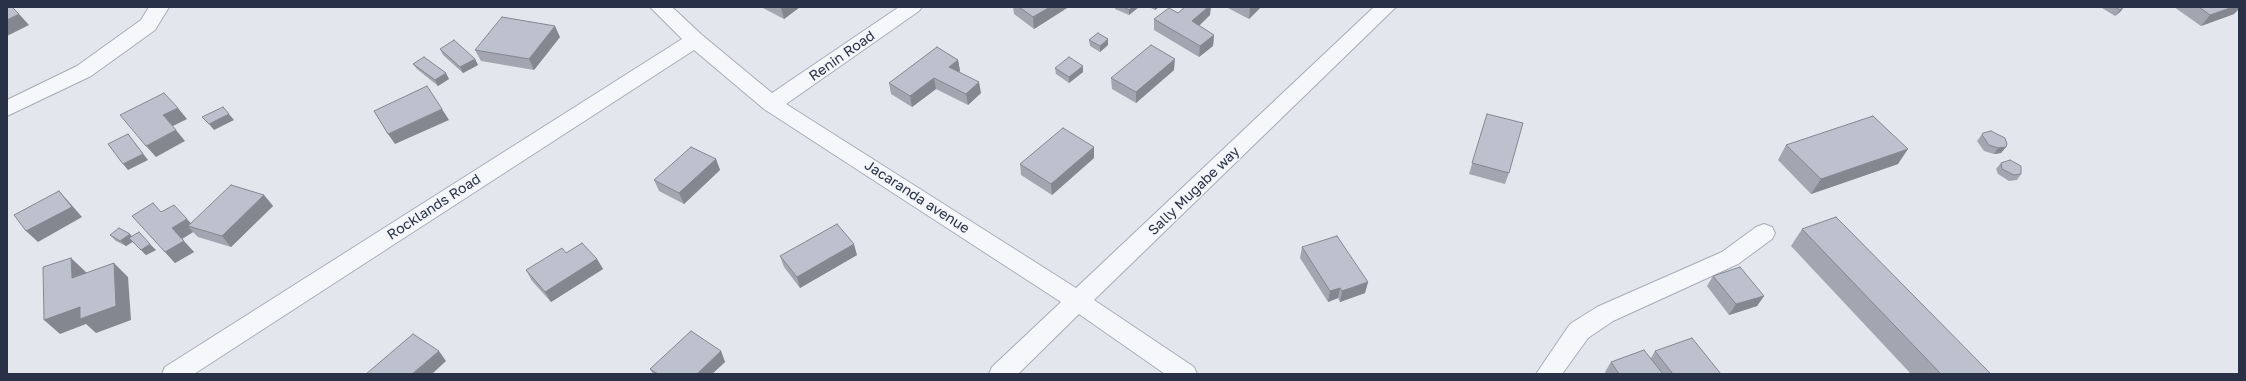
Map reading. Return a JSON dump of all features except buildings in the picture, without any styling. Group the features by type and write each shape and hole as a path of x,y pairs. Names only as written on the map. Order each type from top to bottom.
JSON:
{"street":[{"path":"7,108 84,71 148,24 159,7"},
{"name":"Jacaranda avenue","path":"660,7 695,40 771,104 1078,301 1185,374"},
{"name":"Renin Road","path":"771,104 912,7"},
{"name":"Sally Mugabe way","path":"1001,374 1386,7"},
{"name":"Rocklands Road","path":"174,374 695,40"},
{"path":"1548,374 1579,332 1604,314 1730,258 1764,233"}]}
